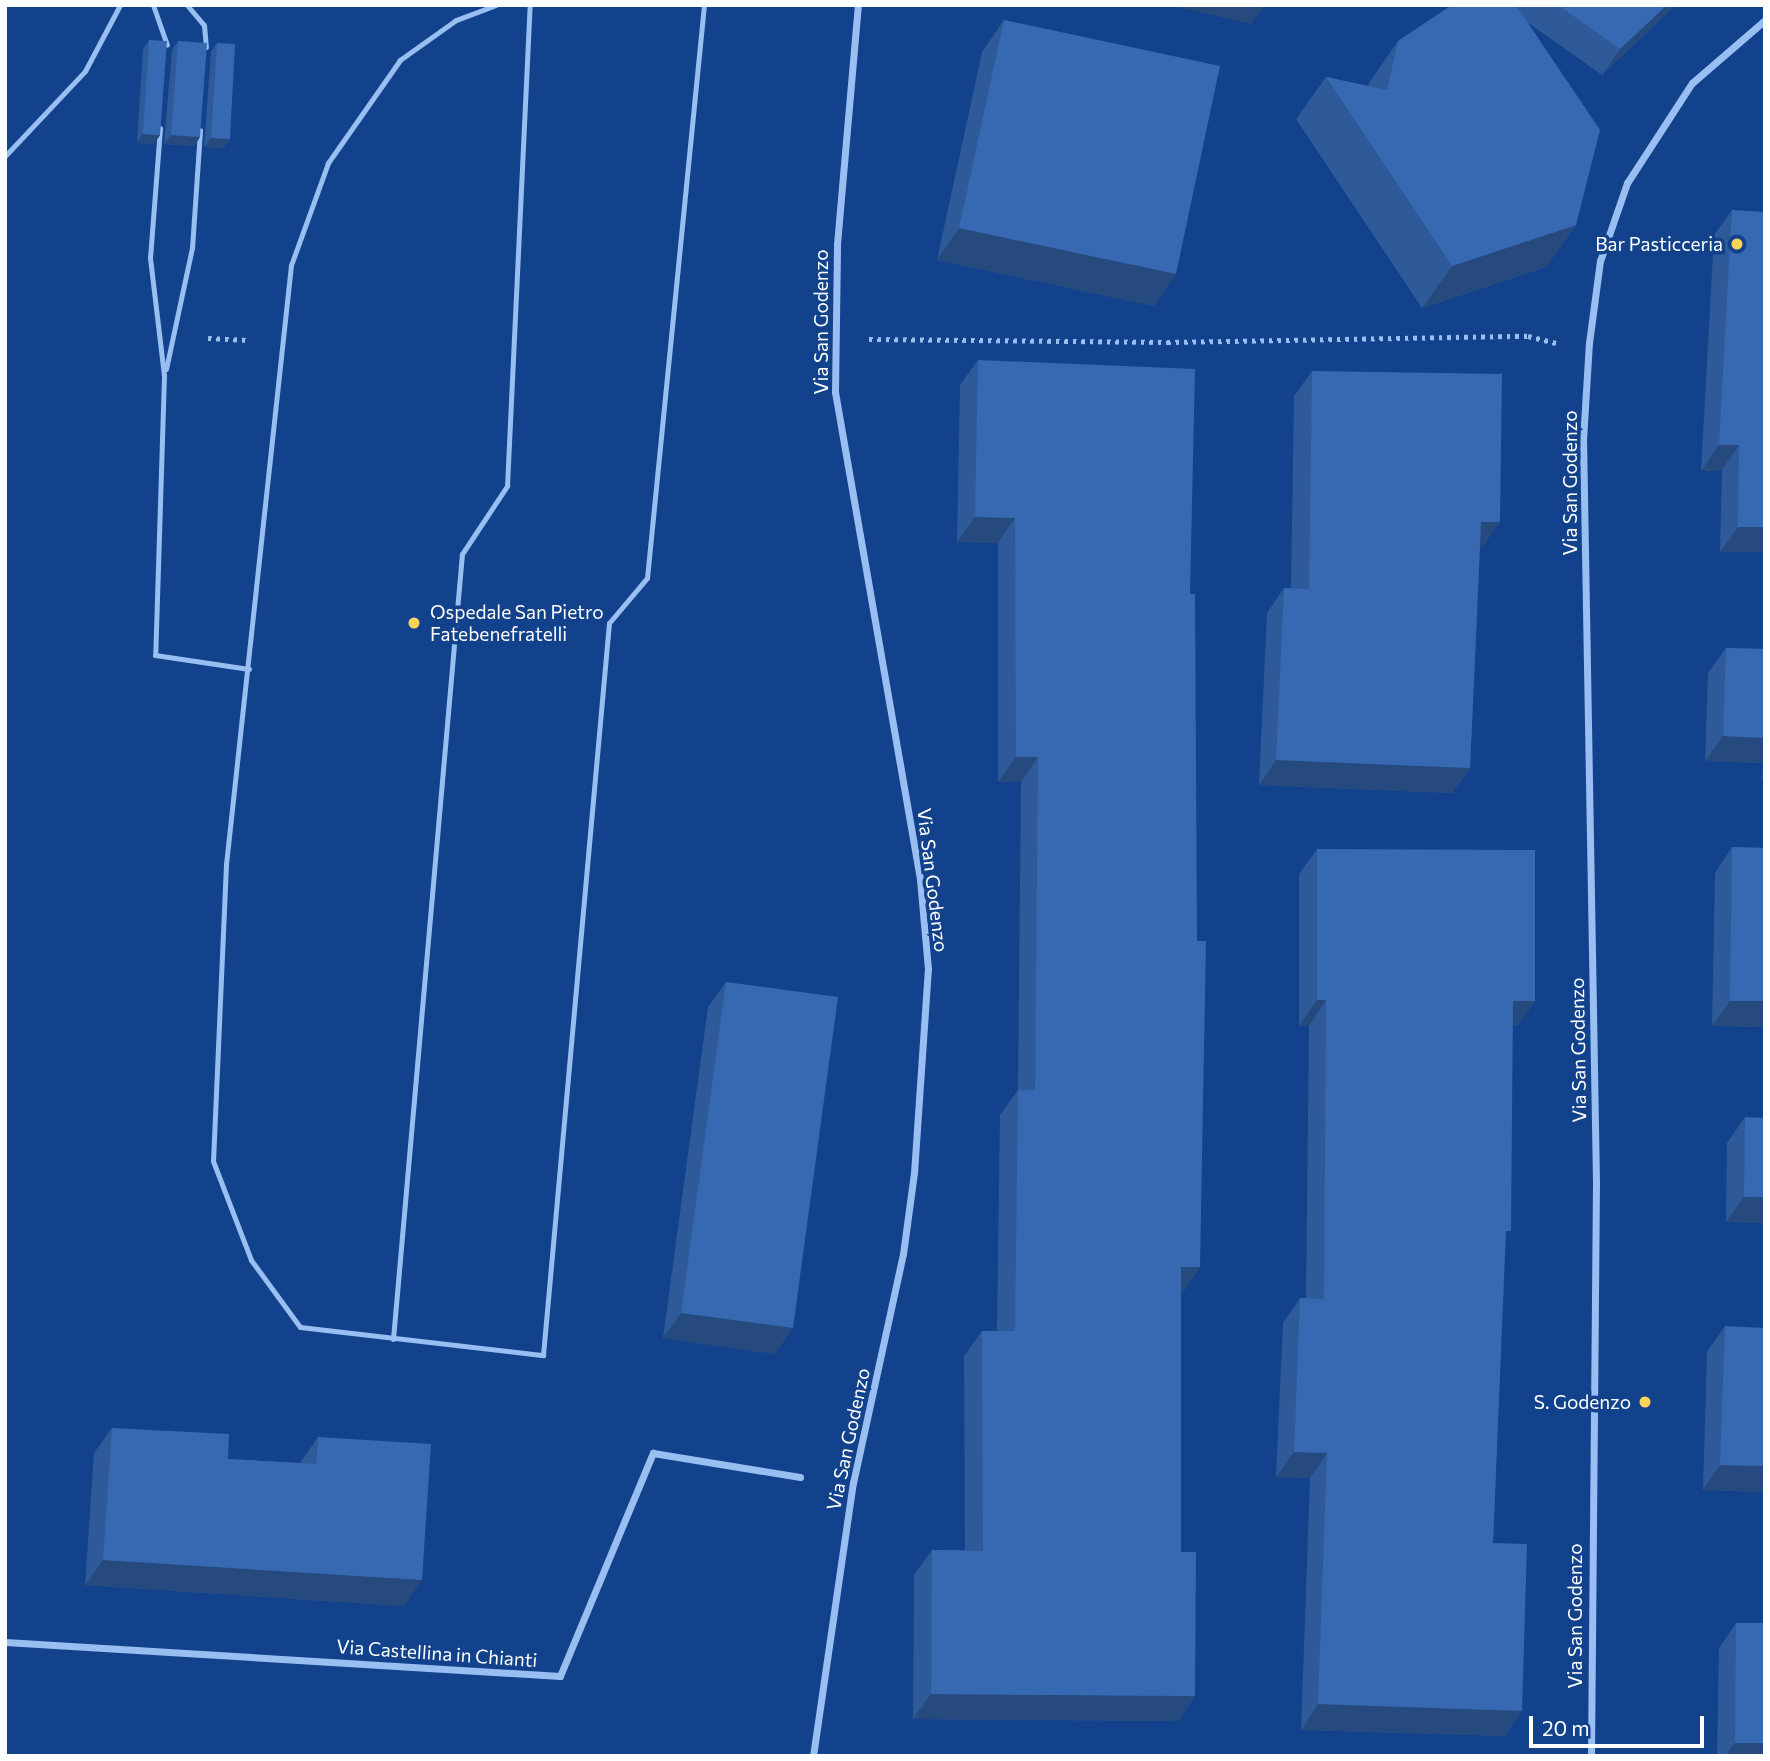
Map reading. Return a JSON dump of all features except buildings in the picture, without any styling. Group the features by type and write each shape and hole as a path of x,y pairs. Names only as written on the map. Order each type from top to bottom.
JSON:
{"street":[{"name":"Via San Godenzo","path":"813,1756 853,1483 903,1254 914,1172 928,969 918,867 835,392 836,244 858,5"},
{"name":"Via San Godenzo","path":"1591,1756 1596,1182 1583,440 1589,343 1600,261 1627,183 1692,83 1765,20"},
{"name":"Via Castellina in Chianti","path":"5,1642 560,1676 653,1454 800,1477"}],"lane":[{"path":"5,156 85,71 120,5"},
{"path":"153,5 167,43 166,57"},
{"path":"187,5 204,25 205,58"},
{"path":"496,5 456,20 400,60 328,163 291,265 250,669 226,864 213,1161 251,1260 300,1326 543,1355 608,622 647,578 704,5"},
{"path":"393,1339 462,554 507,486 530,5"},
{"path":"161,124 150,258 164,376 155,655 250,669"},
{"path":"164,376 192,248 201,126"}],"path":[{"path":"892,340 1167,342 1528,336 1549,343"},
{"path":"197,338 284,342"}],"place":[{"name":"Bar Pasticceria","path":"1737,244"},
{"name":"Ospedale San Pietro Fatebenefratelli","path":"414,623"},
{"name":"S. Godenzo","path":"1645,1402"}]}
